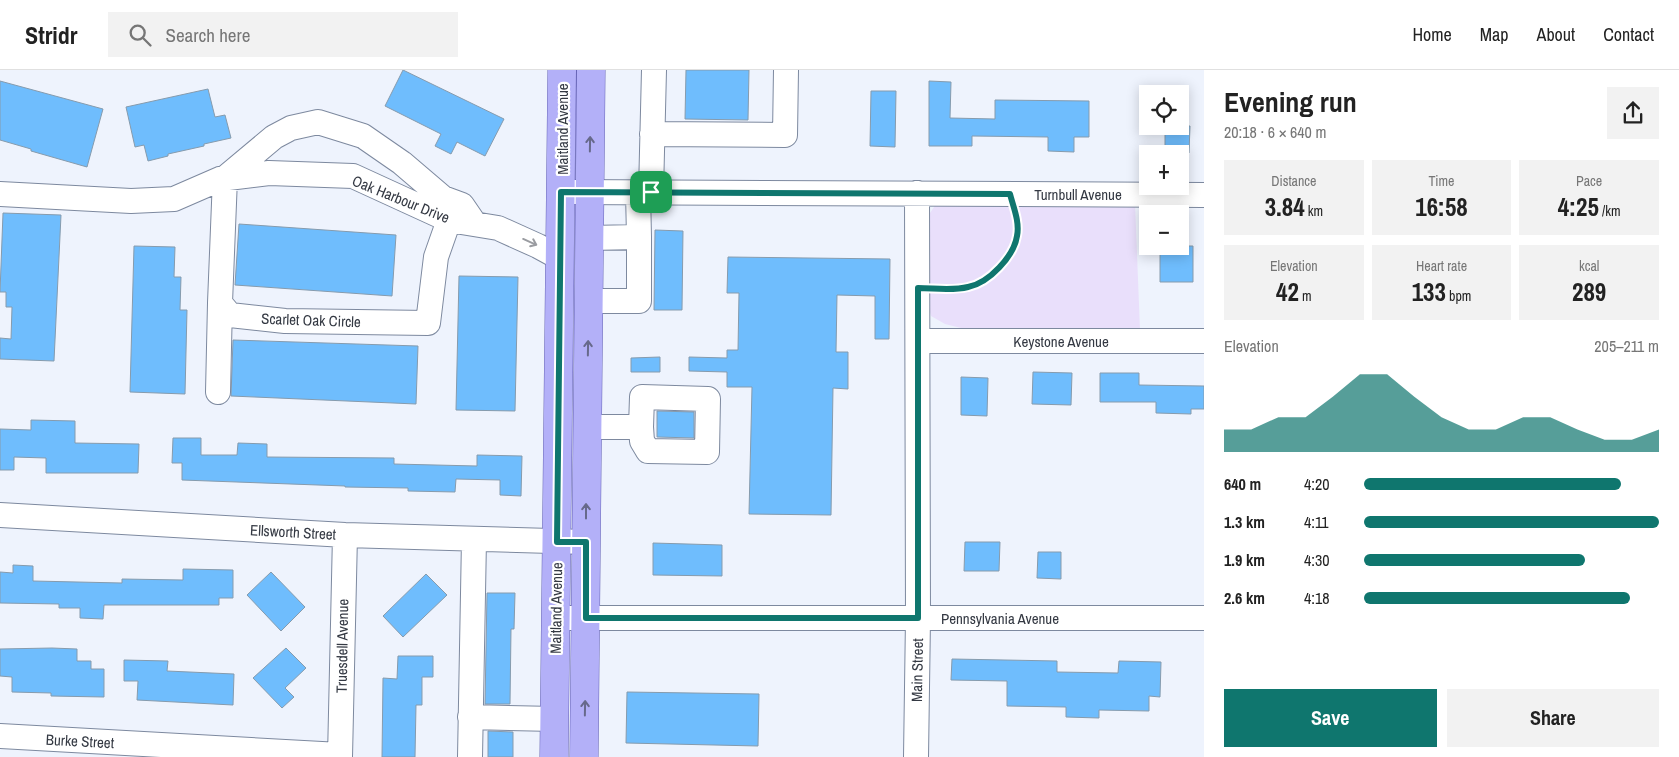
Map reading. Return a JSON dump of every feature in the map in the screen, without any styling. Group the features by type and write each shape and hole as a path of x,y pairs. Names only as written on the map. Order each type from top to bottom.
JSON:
{"main road":[{"name":"Maitland Avenue","path":"554,757 562,70"},
{"name":"Maitland Avenue","path":"584,757 591,70"}],"street":[{"path":"588,301 639,301 639,238 652,134 654,70"},
{"path":"652,134 785,135 786,70"},
{"path":"218,392 225,178 274,137 291,128 318,122 362,136 402,163 443,198 462,206 475,224"},
{"name":"Oak Harbour Drive","path":"0,194 131,201 174,199 225,178 269,173 353,176 449,220 498,228 560,258"},
{"name":"Turnbull Avenue","path":"561,192 1204,195"},
{"name":"Main Street","path":"916,757 918,618 918,193"},
{"name":"Scarlet Oak Circle","path":"220,303 230,315 285,321 428,323 436,256 449,220"},
{"path":"589,238 639,238"},
{"name":"Keystone Avenue","path":"918,341 1204,341"},
{"path":"587,427 641,427"},
{"name":"Ellsworth Street","path":"0,515 345,535 586,542"},
{"name":"Truesdell Avenue","path":"340,756 345,535"},
{"path":"470,757 474,539"},
{"name":"Pennsylvania Avenue","path":"556,618 1204,618"},
{"path":"470,717 554,719"},
{"name":"Burke Street","path":"0,736 340,756"}],"path":[{"path":"918,288 967,288 977,285 999,268 1006,260 1017,236 1016,218 1010,194"}],"shaded area":[{"path":"1135,203 1140,330 961,328 945,324 931,316 927,301 926,225 930,213 936,204"}],"building":[{"path":"403,70 504,119 485,156 457,142 451,154 435,146 441,134 385,106"},
{"path":"686,70 749,70 748,120 685,119"},
{"path":"0,81 103,109 87,167 0,140"},
{"path":"929,81 951,82 950,118 995,119 995,100 1089,101 1089,137 1074,137 1074,152 1048,151 1048,137 972,136 972,146 929,146"},
{"path":"208,89 215,117 225,115 231,138 148,161 144,145 135,147 126,107"},
{"path":"871,91 896,91 895,147 870,146"},
{"path":"1190,126 1189,153 1189,145 1165,145 1165,135 1189,135"},
{"path":"3,213 61,215 54,361 0,359 0,338 11,339 12,307 6,307 6,292 0,292"},
{"path":"239,224 396,235 392,296 235,285"},
{"path":"655,230 683,231 682,310 654,310"},
{"path":"134,246 175,247 174,277 181,277 180,310 187,310 185,394 130,392"},
{"path":"1189,246 1193,246 1193,282 1160,282 1160,255 1189,255"},
{"path":"728,257 890,259 889,339 875,339 875,296 837,295 836,352 848,352 848,389 833,388 831,515 749,514 752,387 727,387 727,372 689,371 689,357 727,358 727,350 738,350 739,293 727,293"},
{"path":"459,276 518,277 515,411 456,410"},
{"path":"233,340 418,346 416,404 231,396"},
{"path":"660,357 660,372 631,372 631,358"},
{"path":"1033,372 1072,373 1071,405 1032,404"},
{"path":"1100,373 1139,373 1139,385 1204,386 1204,409 1191,409 1191,414 1156,413 1156,402 1100,402"},
{"path":"961,377 988,378 987,416 961,415"},
{"path":"657,411 694,412 694,438 657,437"},
{"path":"31,420 75,421 75,443 139,444 138,473 46,473 46,458 14,457 14,470 0,470 0,429 31,430"},
{"path":"173,438 201,438 201,455 237,455 238,443 267,444 267,457 394,458 394,464 477,466 477,455 522,456 521,496 500,495 500,480 456,479 455,492 408,491 408,488 182,480 182,463 172,463"},
{"path":"965,542 1000,542 999,571 964,571"},
{"path":"653,543 722,545 722,576 653,575"},
{"path":"1038,552 1061,552 1061,579 1037,578"},
{"path":"13,565 33,566 33,581 122,583 122,579 183,580 183,569 233,570 233,598 219,598 219,605 104,605 103,619 80,618 80,608 59,608 59,604 0,603 0,572 13,573"},
{"path":"271,572 305,607 281,631 247,595"},
{"path":"426,574 447,595 403,637 383,616"},
{"path":"487,593 515,593 514,629 511,629 510,704 485,704"},
{"path":"286,648 306,668 285,688 294,697 282,708 253,678"},
{"path":"0,649 77,649 77,661 91,661 91,669 104,669 104,697 51,696 51,693 12,692 12,677 0,676"},
{"path":"398,656 433,656 433,677 422,677 422,705 416,705 415,757 382,757 383,678 397,679"},
{"path":"952,659 1057,661 1057,672 1118,673 1119,661 1161,662 1160,697 1149,696 1149,711 1099,710 1099,718 1066,717 1066,707 1007,706 1007,681 951,680"},
{"path":"124,660 168,661 167,671 234,674 233,705 137,700 138,681 124,681"},
{"path":"627,692 759,694 758,746 626,743"},
{"path":"488,731 513,732 513,757 488,757"}],"route":[{"path":"561,192 651,192 1010,194 1016,218 1017,236 1006,260 999,268 977,285 967,288 918,288 918,618 586,618 586,542 557,542 561,192"}]}
